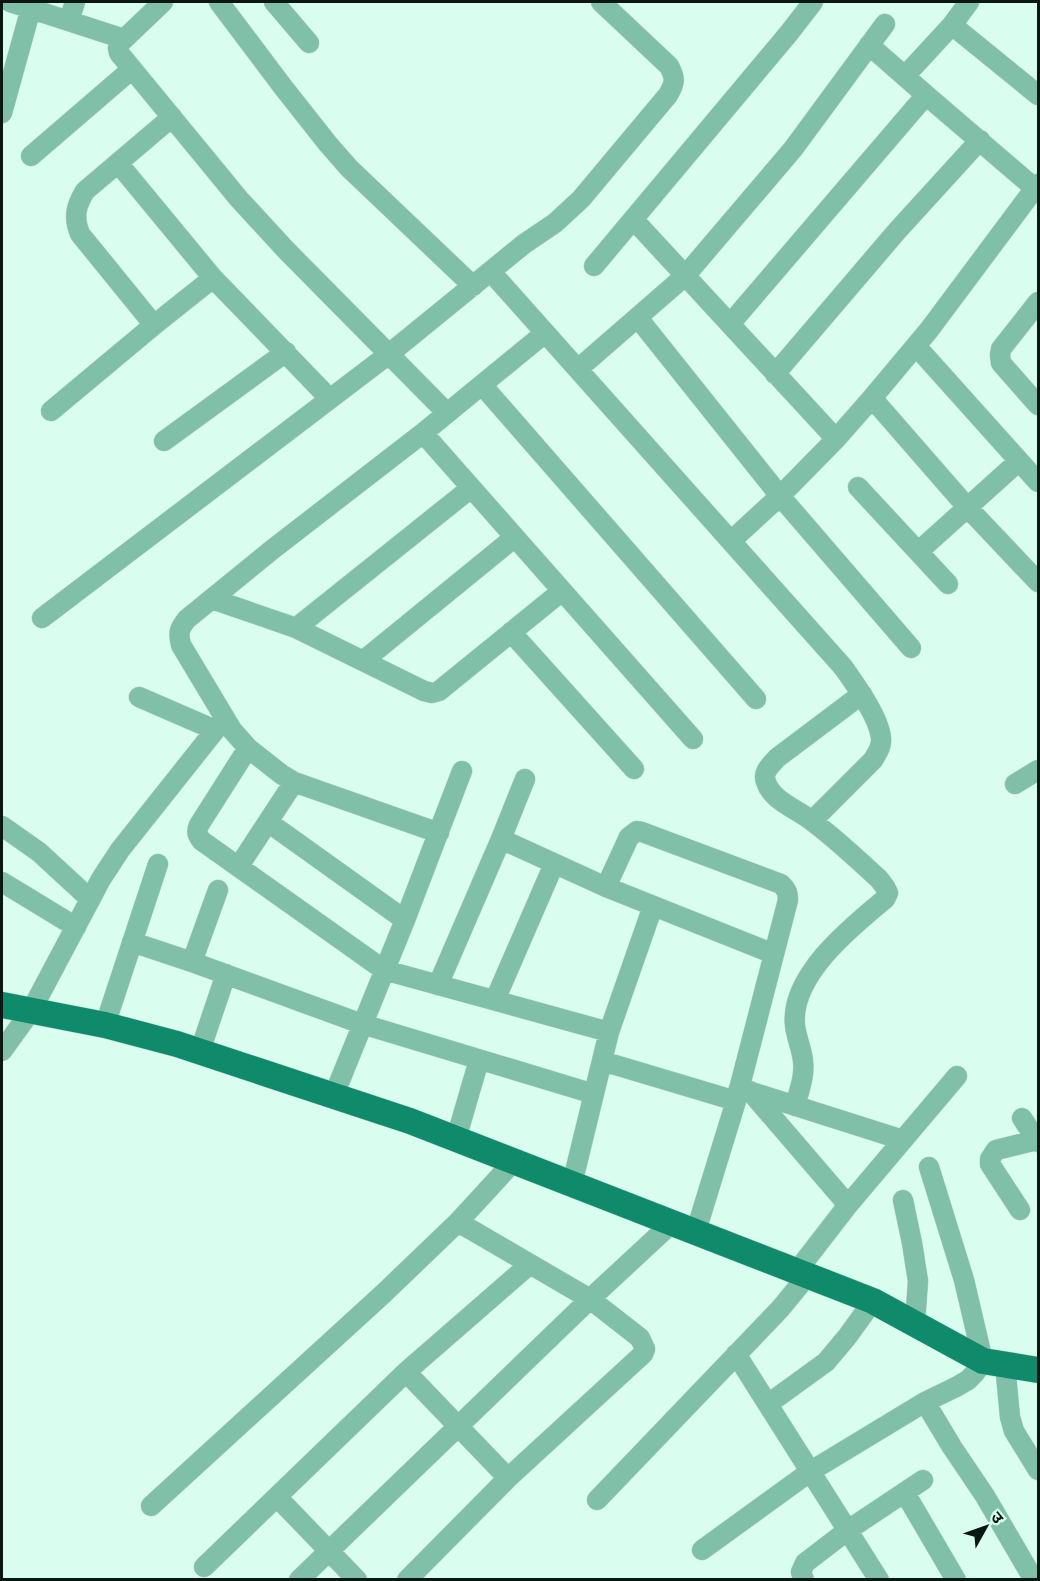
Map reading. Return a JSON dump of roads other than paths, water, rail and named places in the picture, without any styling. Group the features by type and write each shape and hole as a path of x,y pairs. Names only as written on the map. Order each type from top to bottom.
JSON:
{"main road":[{"path":"2,1005 105,1025 200,1051 410,1121 873,1301 994,1363 1038,1370"}],"street":[{"path":"10,2 124,39"},
{"path":"69,21 75,2"},
{"path":"163,2 119,44 119,53 239,199 286,250 447,413"},
{"path":"219,2 283,87 349,168 473,286"},
{"path":"274,2 309,43"},
{"path":"42,618 389,354 524,244 555,223 581,199 668,95 675,83 669,66 601,2"},
{"path":"594,266 813,2"},
{"path":"905,76 952,25 969,2"},
{"path":"2,112 31,8"},
{"path":"578,369 685,276 793,149 885,24"},
{"path":"952,25 1038,95"},
{"path":"731,541 780,496 836,439 872,398 916,346 1038,188 869,45"},
{"path":"31,156 132,69"},
{"path":"730,324 926,95"},
{"path":"153,325 80,234 75,224 76,212 85,190 172,117"},
{"path":"776,374 897,231 980,140"},
{"path":"118,163 213,278 330,399"},
{"path":"633,219 836,439"},
{"path":"491,272 843,667 862,694 881,738 880,750 873,760 812,821"},
{"path":"51,411 213,278"},
{"path":"1038,302 1001,349 1000,355 1001,363 1038,402"},
{"path":"638,318 780,496 911,648"},
{"path":"220,724 211,695 182,645 178,633 187,619 273,549 423,434 545,333"},
{"path":"916,346 1038,482"},
{"path":"164,441 286,352"},
{"path":"482,385 756,699"},
{"path":"872,398 967,507 1038,582"},
{"path":"423,434 693,739"},
{"path":"918,551 1019,461"},
{"path":"858,487 948,584"},
{"path":"296,628 471,488"},
{"path":"363,661 514,537"},
{"path":"212,599 296,628 432,693 439,691 562,591"},
{"path":"511,632 634,769"},
{"path":"795,1106 803,1075 802,1055 795,1025 796,1006 803,988 813,971 846,931 885,899 888,893 879,879 812,821 775,796 766,782 765,774 777,758 862,694"},
{"path":"139,697 232,730 248,748 294,782 439,833"},
{"path":"2,1051 31,1011 101,879 120,850 220,724"},
{"path":"248,748 197,830 197,835 202,841 384,970 609,1032"},
{"path":"1015,784 1038,770"},
{"path":"334,1095 462,771"},
{"path":"438,985 525,779"},
{"path":"239,866 294,782"},
{"path":"268,822 405,920"},
{"path":"2,826 39,852 90,899"},
{"path":"299,1580 590,1299 684,1227 742,1093 788,894 781,884 637,831 629,837 606,887"},
{"path":"501,839 606,887 774,954"},
{"path":"105,1025 159,864"},
{"path":"495,1000 554,864"},
{"path":"2,882 75,927"},
{"path":"192,962 218,890"},
{"path":"572,1184 609,1032 653,906"},
{"path":"132,942 362,1024 594,1094"},
{"path":"200,1051 226,974"},
{"path":"456,1139 479,1060"},
{"path":"602,1061 795,1106 903,1140"},
{"path":"597,1500 780,1309 848,1205 957,1076"},
{"path":"742,1093 848,1205"},
{"path":"1020,1210 990,1164 990,1159 996,1150 1038,1141 1022,1118"},
{"path":"151,1506 375,1302 458,1222 514,1161"},
{"path":"929,1167 963,1280 994,1363 1014,1431 1038,1470"},
{"path":"903,1200 918,1281 915,1323"},
{"path":"407,1580 508,1478 643,1354 645,1349 640,1338 590,1299 458,1222"},
{"path":"204,1567 406,1372 530,1263"},
{"path":"768,1404 826,1362 873,1301"},
{"path":"736,1354 879,1580"},
{"path":"702,1550 811,1471 994,1363"},
{"path":"406,1372 508,1478"},
{"path":"925,1402 985,1496 1034,1580"},
{"path":"804,1580 801,1572 805,1563 848,1530 923,1480"},
{"path":"905,1493 956,1580"},
{"path":"277,1497 357,1580"}]}
